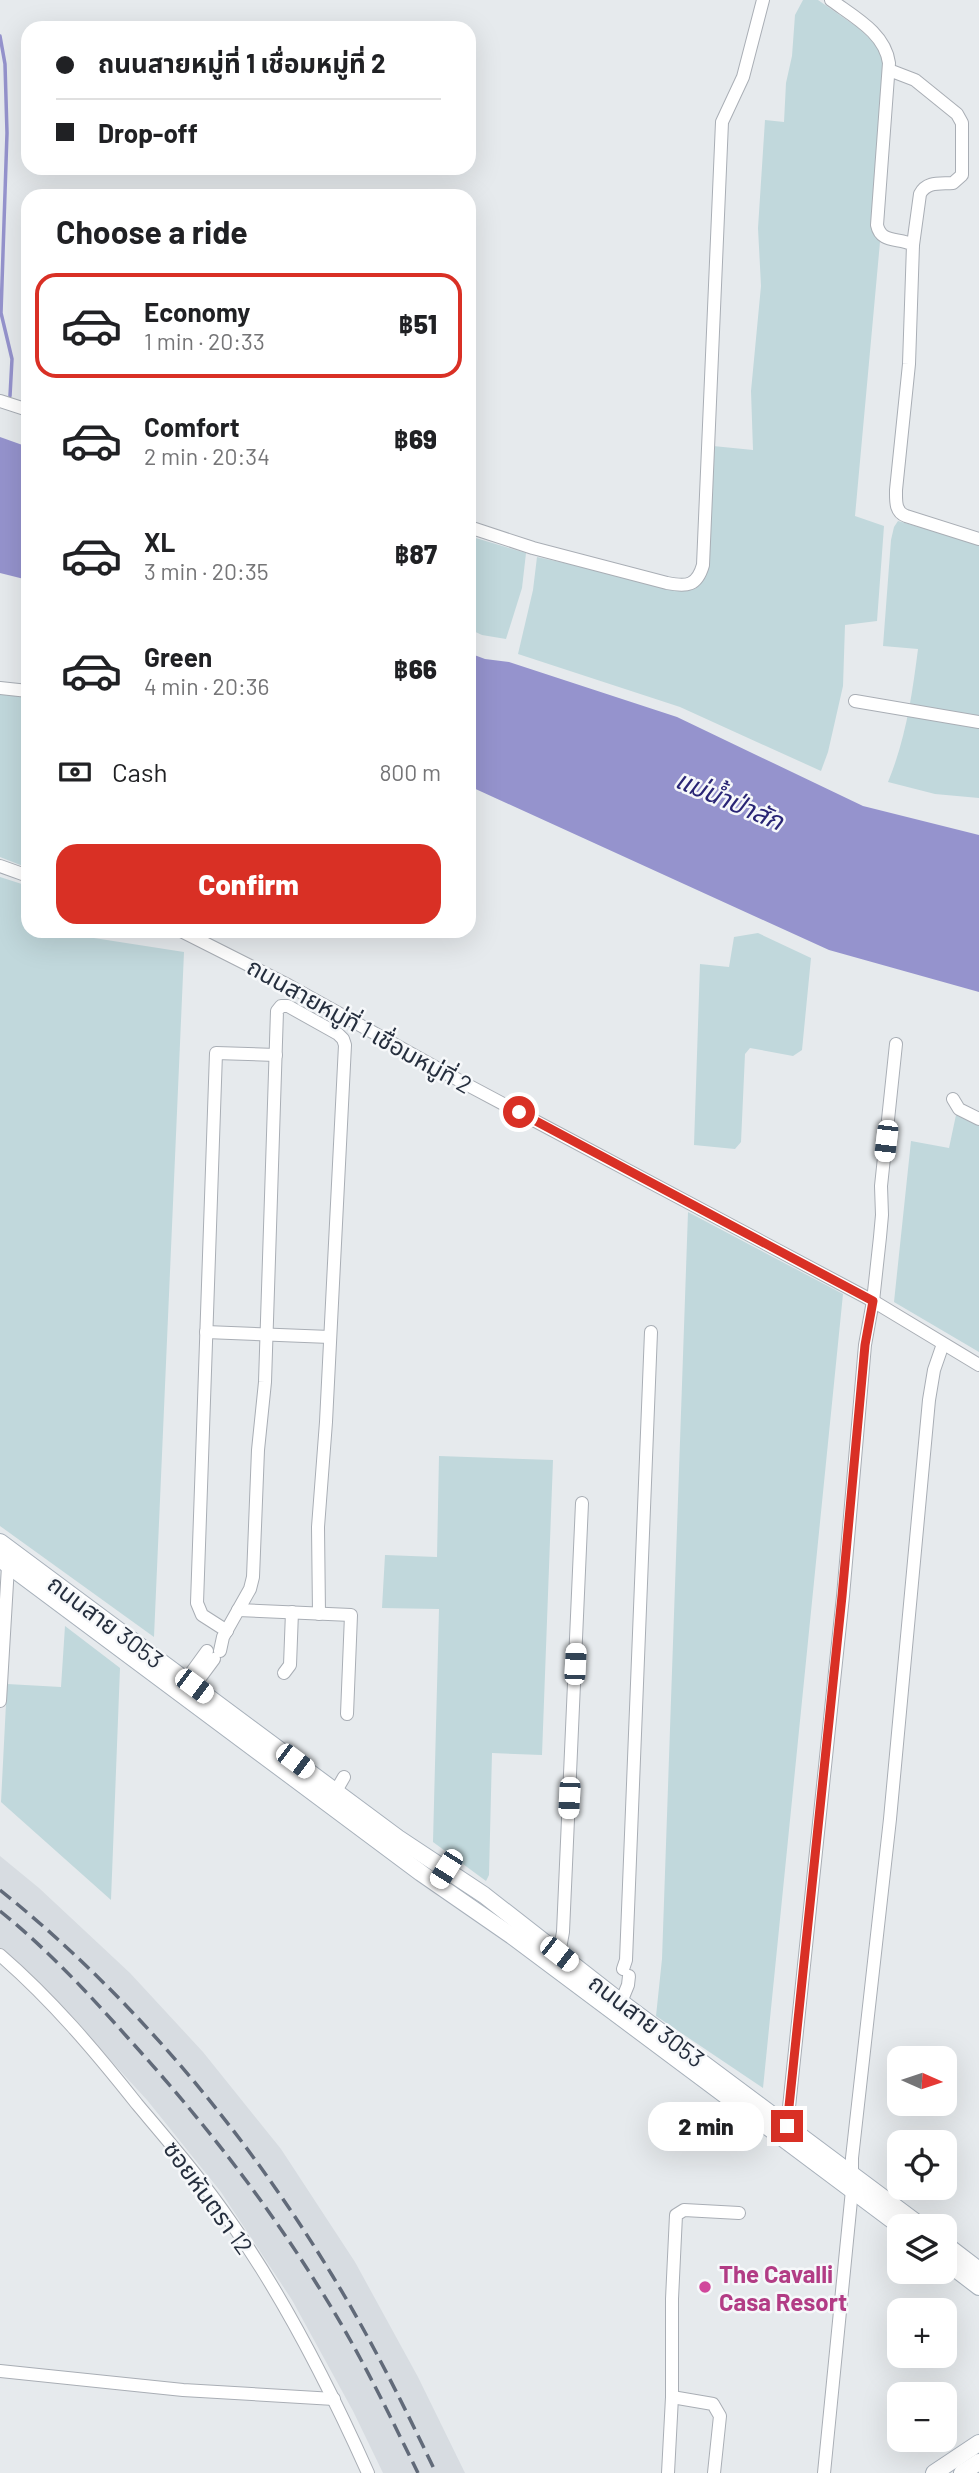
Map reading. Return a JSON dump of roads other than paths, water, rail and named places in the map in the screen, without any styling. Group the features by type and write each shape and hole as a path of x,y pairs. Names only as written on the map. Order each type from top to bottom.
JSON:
{"main road":[{"name":"ถนนสาย 3053","path":"0,1542 190,1683 340,1784 398,1838 484,1895 618,2000 787,2126 887,2215"},
{"name":"ถนนสาย 3053","path":"4,1562 436,1884 512,1936 852,2183 901,2214"},
{"path":"436,1884 446,1869"},
{"path":"957,2253 979,2270"},
{"path":"957,2270 979,2287"},
{"path":"934,2473 979,2443"},
{"path":"962,2473 979,2462"}],"street":[{"path":"476,529 533,548 681,586 693,583 699,577 703,565 722,122 743,77 763,0"},
{"path":"831,0 877,35 887,49 889,71 877,225 883,237 913,245"},
{"path":"889,71 915,80 957,114 962,122 961,175 953,183 929,184 920,194 913,245 912,310 896,490 897,509 906,516 979,539"},
{"path":"0,401 21,408"},
{"path":"0,688 21,690"},
{"path":"855,701 979,722"},
{"path":"0,866 21,874"},
{"name":"ถนนสายหมู่ที่ 1 เชื่อมหมู่ที่ 2","path":"195,938 288,985 873,1301 979,1365"},
{"path":"190,1683 225,1634 250,1589 253,1577 258,1450 265,1382 277,1011 281,1006 288,1006 338,1034 345,1045 318,1527 319,1614"},
{"path":"787,2126 865,1345 873,1301 882,1215 881,1186 897,1044"},
{"path":"225,1634 202,1615 197,1603 216,1053 276,1055"},
{"path":"953,1099 959,1110 979,1119"},
{"path":"206,1332 330,1336"},
{"path":"618,2000 626,1970 651,1332"},
{"path":"824,2473 852,2183 852,2158 891,1819 929,1400 934,1370 943,1344"},
{"path":"559,1954 563,1932 582,1503"},
{"path":"0,1701 4,1562"},
{"path":"239,1610 351,1615 347,1714"},
{"path":"284,1673 290,1665 292,1612"},
{"name":"ซอยหันตรา 12","path":"0,1955 32,1983 113,2074 230,2220 300,2335 334,2399 368,2473"},
{"path":"668,2473 676,2215 684,2210 739,2213"},
{"path":"0,2371 183,2390 334,2399"},
{"path":"672,2397 713,2404 718,2409 720,2416 714,2473"}],"water":[{"path":"0,437 21,444 21,578 0,573"},
{"name":"แม่น้ำป่าสัก","path":"476,656 509,662 677,717 863,806 979,835 979,992 829,950 476,789"}],"waterway":[{"path":"0,36 5,64 7,133 1,313 12,359 10,396"}],"railway":[{"path":"0,1890 49,1931 140,2020 223,2117 262,2169 346,2299 387,2373 436,2473"},
{"path":"0,1911 50,1956 113,2021 229,2157 332,2308 371,2378 418,2473"}],"place":[{"name":"The Cavalli Casa Resort","path":"705,2287"}]}
